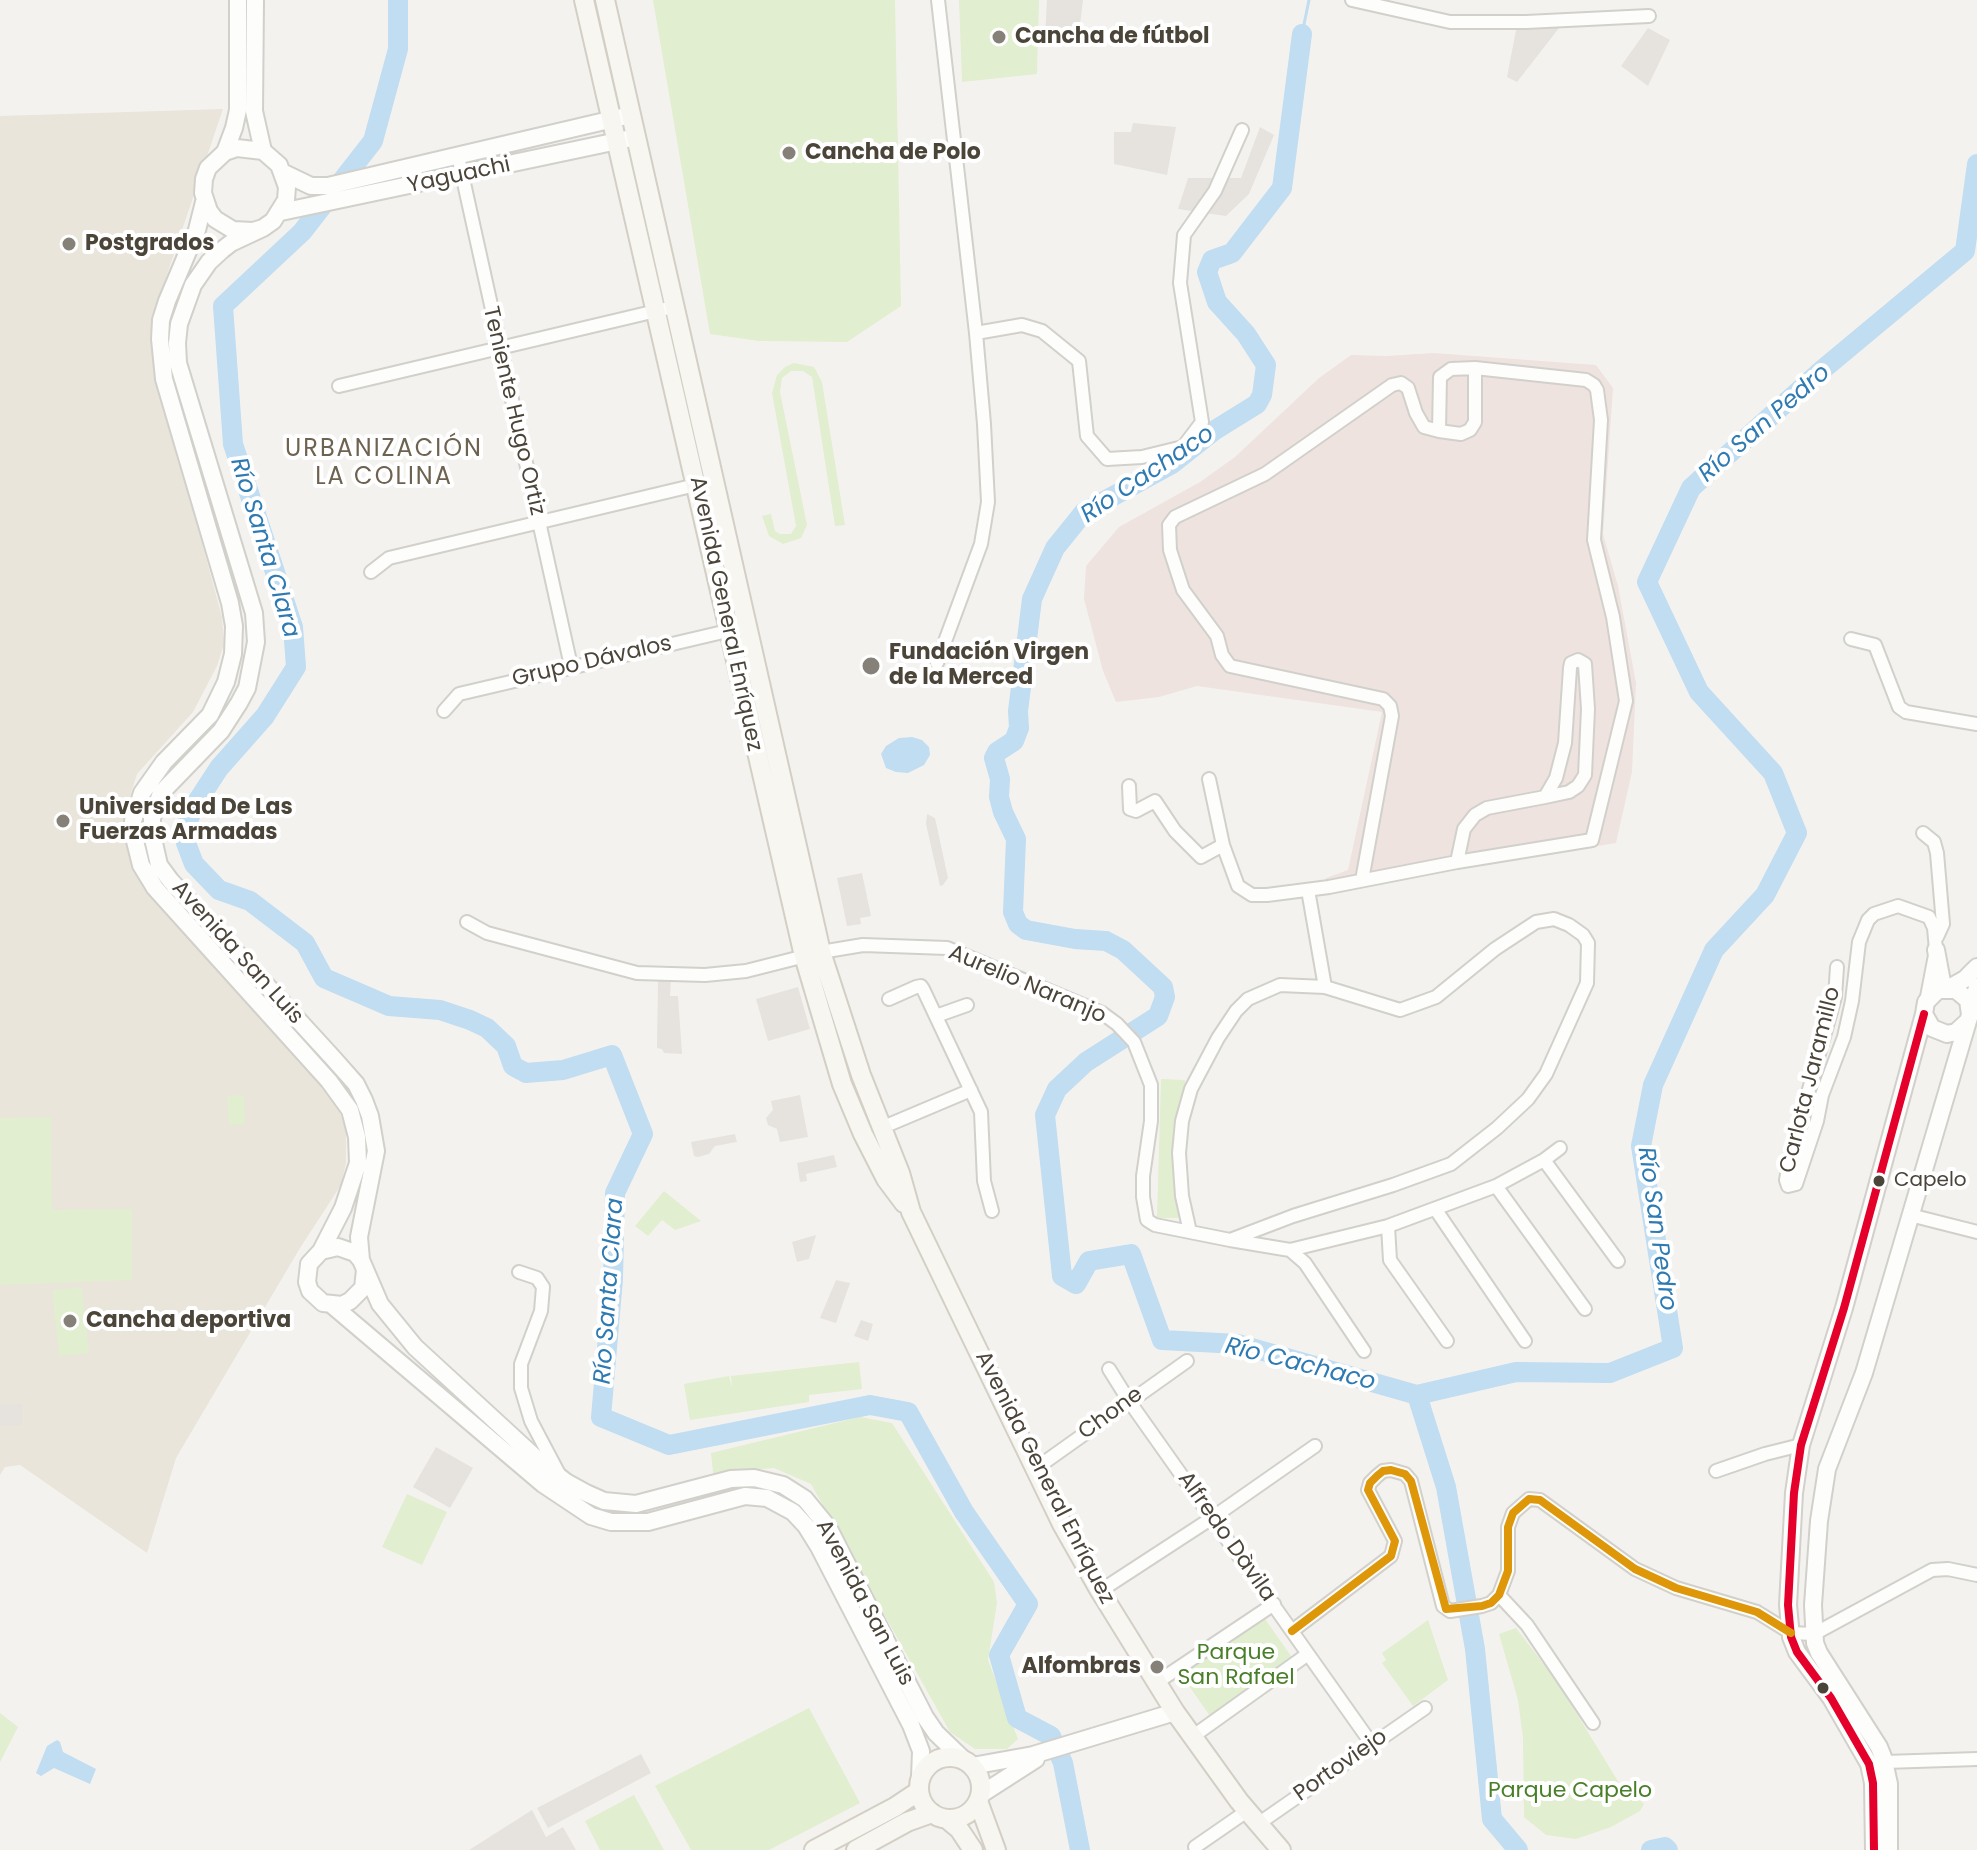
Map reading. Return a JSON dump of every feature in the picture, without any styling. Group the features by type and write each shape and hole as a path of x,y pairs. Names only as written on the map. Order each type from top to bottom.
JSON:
{"main road":[{"name":"Avenida General Enríquez","path":"584,0 617,141 664,309 706,483 842,1084 886,1179 911,1212"},
{"name":"Avenida General Enríquez","path":"605,0 637,137 664,309"},
{"name":"Avenida General Enríquez","path":"821,983 900,1173 911,1212 1062,1524 1175,1712 1252,1818 1281,1850"},
{"path":"818,1849 895,1807 919,1784 930,1763 956,1757 968,1763 981,1785 979,1798 970,1811 959,1817 939,1816 907,1822 856,1850"},
{"path":"919,1784 923,1804 959,1829 973,1850"},
{"path":"979,1798 996,1850"}],"street":[{"path":"225,152 238,110 238,0"},
{"path":"255,0 254,111 263,151"},
{"path":"937,663 981,544 988,502 976,333 938,0"},
{"path":"1352,0 1450,22 1649,16"},
{"name":"Yaguachi","path":"284,173 311,186 328,186 631,115"},
{"path":"976,333 1022,325 1042,331 1079,361 1087,436 1107,459 1142,457 1183,447 1202,422 1180,283 1184,235 1215,191 1242,130"},
{"name":"Yaguachi","path":"281,212 350,200 637,137"},
{"path":"237,148 263,151 274,159 284,173 286,200 281,212 263,228 243,232 233,230 215,219 204,202 204,179 208,168 225,152 237,148"},
{"name":"Teniente Hugo Ortiz","path":"458,156 571,666"},
{"name":"Avenida San Luis","path":"204,202 197,230 167,301 161,320 160,339 164,379 230,603 234,626 233,654 226,682 210,715 164,762 142,793 133,821 134,837 141,865 155,888 329,1081 350,1110 357,1137 358,1163 343,1208 321,1251"},
{"name":"Avenida San Luis","path":"263,228 231,243 209,262 193,285 185,304 177,343 178,363 254,613 256,642 247,688 221,731 161,793 152,818 159,865 356,1084 370,1116 376,1151 359,1237 363,1265 380,1304 415,1347 561,1479 586,1493 620,1504 636,1504 743,1478 783,1485 805,1499 828,1527 918,1741 921,1751 919,1784"},
{"path":"339,386 664,309"},
{"path":"1362,880 1392,716 1390,706 1383,699 1230,666 1222,655 1217,636 1183,590 1170,550 1169,525 1175,517 1265,474 1392,385 1401,383 1408,388 1424,427 1461,434 1470,430 1475,422 1475,368"},
{"path":"1209,779 1223,845 1238,886 1252,895 1308,890 1592,840 1626,701 1613,617 1594,540 1601,420 1597,390 1586,380 1475,368 1451,369 1440,377 1439,431"},
{"path":"371,572 389,558 706,483"},
{"name":"Grupo Dávalos","path":"444,711 459,694 738,628"},
{"path":"1851,639 1875,645 1899,707 1906,712 1977,724"},
{"path":"1457,862 1464,829 1475,815 1487,808 1545,797 1569,792 1578,786 1585,775 1588,709 1584,661 1571,663 1565,743 1556,778 1545,797"},
{"path":"1129,786 1130,809 1136,811 1155,801 1175,831 1201,857 1223,845"},
{"path":"1874,1850 1873,1783 1869,1764 1831,1698 1797,1652 1788,1605 1794,1493 1801,1445 1844,1308 1925,1008 1936,945 1943,924 1937,853 1934,842 1923,833"},
{"path":"1308,890 1325,987"},
{"name":"Carlota Jaramillo","path":"1837,967 1835,997 1790,1157 1786,1180 1788,1186 1796,1184 1817,1121 1822,1095 1844,1037 1859,942 1868,920 1883,909 1898,906 1929,917 1936,945"},
{"path":"1190,1232 1181,1182 1179,1153 1182,1121 1191,1089 1218,1038 1248,999 1280,985 1325,987 1400,1010 1436,997 1495,949 1536,922 1554,919 1583,935 1588,943 1587,983 1546,1074 1528,1099 1497,1128 1451,1164 1230,1240"},
{"name":"Aurelio Naranjo","path":"467,922 487,933 637,973 705,975 746,971 863,945 947,948 1102,1013 1134,1042 1151,1085 1151,1121 1143,1197 1147,1220 1155,1225 1290,1250 1388,1226 1436,1210 1496,1186 1560,1148"},
{"path":"1925,1008 1932,1028 1947,1034 1963,1028 1969,1018 1968,1000 1942,982 1936,945"},
{"path":"1925,1008 1938,990 1965,979 1977,967"},
{"path":"889,999 921,986 936,1016 981,1112 984,1181 992,1211"},
{"path":"1889,1850 1889,1784 1885,1762 1879,1747 1819,1653 1814,1634 1819,1521 1827,1469 1864,1373 1977,987"},
{"path":"936,1016 967,1005"},
{"path":"881,1128 971,1090"},
{"path":"1544,1160 1618,1261"},
{"path":"1496,1186 1585,1309"},
{"path":"1436,1210 1525,1341"},
{"path":"1910,1215 1977,1232"},
{"path":"1388,1226 1390,1260 1447,1341"},
{"path":"338,1247 347,1249 363,1265 363,1288 358,1296 342,1305 332,1305 316,1298 307,1282 309,1264 321,1251 338,1247"},
{"path":"1290,1250 1305,1263 1364,1351"},
{"path":"519,1272 537,1278 543,1287 541,1311 521,1364 521,1388 531,1421 561,1479"},
{"name":"Avenida San Luis","path":"332,1305 543,1484 591,1516 634,1524 745,1496 777,1501 793,1512 806,1526 878,1646 936,1733 968,1763"},
{"name":"Chone","path":"1035,1469 1187,1361"},
{"name":"Alfredo Dàvila","path":"1109,1369 1371,1743"},
{"path":"1716,1471 1801,1445"},
{"path":"1100,1591 1315,1446"},
{"path":"1292,1631 1391,1556 1395,1541 1368,1490 1370,1483 1383,1471 1405,1474 1411,1481 1443,1606 1450,1611 1482,1606 1499,1595 1508,1571 1508,1527 1513,1513 1529,1499 1540,1500 1635,1569 1676,1588 1757,1612 1791,1633 1814,1634 1932,1570 1948,1569 1977,1575"},
{"path":"1499,1595 1527,1625 1593,1723"},
{"path":"1156,1683 1274,1604"},
{"path":"1192,1737 1308,1654"},
{"name":"Portoviejo","path":"1195,1847 1252,1818 1425,1708"},
{"path":"968,1763 1048,1751 1175,1712"},
{"path":"979,1798 1048,1751"},
{"path":"1885,1762 1977,1759"}],"shaded area":[{"path":"1047,0 1083,0 1078,42 1045,37"},
{"path":"1563,23 1517,82 1507,77 1517,25"},
{"path":"1648,28 1670,40 1648,86 1621,66"},
{"name":"Universidad De Las Fuerzas Armadas","path":"223,109 159,298 153,332 154,365 222,617 224,644 217,666 193,712 137,774 126,809 125,834 132,868 148,895 335,1099 346,1130 346,1163 341,1185 300,1248 176,1458 147,1553 20,1465 5,1467 0,1475 0,116"},
{"path":"1133,123 1176,127 1167,175 1114,164 1114,132 1131,132"},
{"path":"1260,127 1274,135 1249,194 1226,216 1178,209 1188,178 1241,178"},
{"path":"1434,353 1596,365 1613,388 1603,534 1618,586 1636,683 1632,772 1616,843 1325,891 1326,878 1348,870 1382,712 1197,686 1159,697 1116,702 1103,671 1084,599 1086,566 1119,527 1200,482 1235,457 1319,378 1351,355"},
{"path":"927,814 935,818 948,878 940,886 926,824"},
{"path":"862,873 871,916 860,918 861,924 847,926 837,878"},
{"path":"671,978 670,996 678,996 682,1054 664,1053 657,1048 658,979"},
{"path":"798,987 810,1029 768,1041 756,999"},
{"path":"800,1095 808,1137 780,1142 777,1129 768,1125 766,1118 773,1110 771,1101"},
{"path":"735,1134 737,1142 715,1146 709,1154 694,1156 691,1142"},
{"path":"834,1155 837,1167 806,1174 807,1181 800,1182 797,1163"},
{"path":"816,1235 809,1259 797,1262 792,1242"},
{"path":"836,1280 850,1283 836,1323 820,1318"},
{"path":"861,1320 873,1324 868,1341 854,1336"},
{"path":"0,1404 22,1404 22,1425 0,1426"},
{"path":"436,1447 473,1468 450,1508 413,1487"},
{"path":"641,1754 651,1773 548,1828 537,1808"},
{"path":"532,1810 546,1837 563,1827 576,1850 469,1850"}],"green space":[{"name":"Cancha de Polo","path":"653,0 895,0 901,306 847,342 759,341 710,334"},
{"name":"Cancha de fútbol","path":"959,0 1039,0 1037,74 962,82"},
{"path":"794,363 814,367 822,382 845,525 835,526 812,377 803,371 791,371 782,378 780,392 807,525 801,538 783,544 769,536 762,516 771,514 775,531 780,534 791,534 796,526 772,393 777,375"},
{"path":"1161,1079 1185,1080 1182,1218 1157,1218"},
{"path":"244,1095 245,1124 229,1125 227,1096"},
{"path":"51,1117 52,1210 132,1209 132,1280 0,1285 0,1118"},
{"path":"664,1191 701,1221 675,1230 662,1220 648,1236 635,1226"},
{"name":"Cancha deportiva","path":"82,1287 89,1353 59,1356 52,1290"},
{"path":"859,1362 862,1389 809,1395 809,1402 690,1420 684,1384 729,1376 732,1388 731,1376"},
{"path":"860,1417 892,1423 994,1582 997,1603 988,1660 1018,1739 1007,1749 975,1749 950,1732 811,1484 774,1468 713,1473 711,1453"},
{"path":"407,1494 447,1512 422,1565 382,1547"},
{"name":"Parque San Rafael","path":"1263,1616 1293,1659 1210,1716 1180,1673"},
{"path":"1428,1620 1448,1680 1413,1706 1382,1663 1386,1660 1382,1653"},
{"name":"Parque Capelo","path":"1516,1628 1558,1683 1619,1783 1644,1804 1640,1811 1611,1827 1576,1839 1546,1835 1524,1817 1523,1738 1518,1700 1499,1634"},
{"path":"809,1708 860,1803 769,1850 691,1850 655,1786"},
{"path":"0,1713 18,1727 0,1762"},
{"path":"634,1795 664,1850 600,1850 585,1821"}],"water":[{"path":"899,738 922,740 929,747 930,755 924,765 908,773 886,768 881,754 886,746"},
{"path":"57,1740 63,1752 96,1769 90,1784 54,1768 41,1776 36,1773 47,1746"}],"waterway":[{"name":"Río Santa Clara","path":"398,0 398,49 373,141 302,232 223,306 233,444 293,627 296,667 265,716 219,768 193,808 186,827 186,843 194,864 219,890 250,901 305,943 324,978 389,1006 440,1010 470,1020 487,1028 506,1046 513,1066 526,1073 563,1070 612,1055 643,1134 615,1193 613,1279 601,1417 669,1445 870,1405 908,1412 964,1512 1028,1604 999,1655 1017,1718 1051,1736 1063,1763 1080,1850"},
{"path":"1302,34 1309,0"},
{"name":"Río Cachaco","path":"1302,34 1282,188 1232,253 1212,260 1207,272 1217,302 1246,334 1266,365 1262,395 1257,404 1215,430 1172,464 1084,512 1055,548 1032,599 1018,711 1019,728 1014,741 997,752 994,758 1000,779 999,797 1003,812 1016,839 1013,912 1018,924 1026,930 1106,941 1123,950 1163,987 1165,997 1158,1016 1086,1062 1057,1089 1045,1115 1062,1276 1076,1284 1089,1261 1131,1254 1162,1340 1238,1344 1417,1395"},
{"name":"Río San Pedro","path":"1518,1850 1492,1819 1475,1649 1446,1487 1417,1395 1516,1372 1610,1373 1673,1348 1641,1146 1653,1085 1714,950 1765,895 1797,833 1773,773 1699,692 1647,582 1691,488 1822,370 1965,251 1977,164"},
{"name":"Río San Pedro","path":"1651,1850 1665,1847 1668,1850"}],"transit line":[{"path":"1874,1850 1873,1783 1869,1764 1831,1698 1797,1652 1791,1637 1788,1605 1794,1493 1801,1445 1844,1308 1924,1014"},
{"path":"1292,1631 1391,1556 1395,1541 1368,1490 1377,1476 1391,1470 1405,1474 1411,1481 1446,1609 1482,1606 1499,1595 1508,1571 1508,1527 1513,1513 1529,1499 1540,1500 1635,1569 1676,1588 1757,1612 1791,1633"}],"place":[{"name":"Cancha de fútbol","path":"999,37"},
{"name":"Cancha de Polo","path":"789,153"},
{"name":"Postgrados","path":"69,244"},
{"name":"Fundación Virgen de la Merced","path":"871,666"},
{"name":"Universidad De Las Fuerzas Armadas","path":"63,821"},
{"name":"Capelo","path":"1879,1181"},
{"name":"Cancha deportiva","path":"70,1321"},
{"name":"Alfombras","path":"1157,1667"}],"district":[{"name":"URBANIZACIÓN LA COLINA","path":"384,464"}]}
